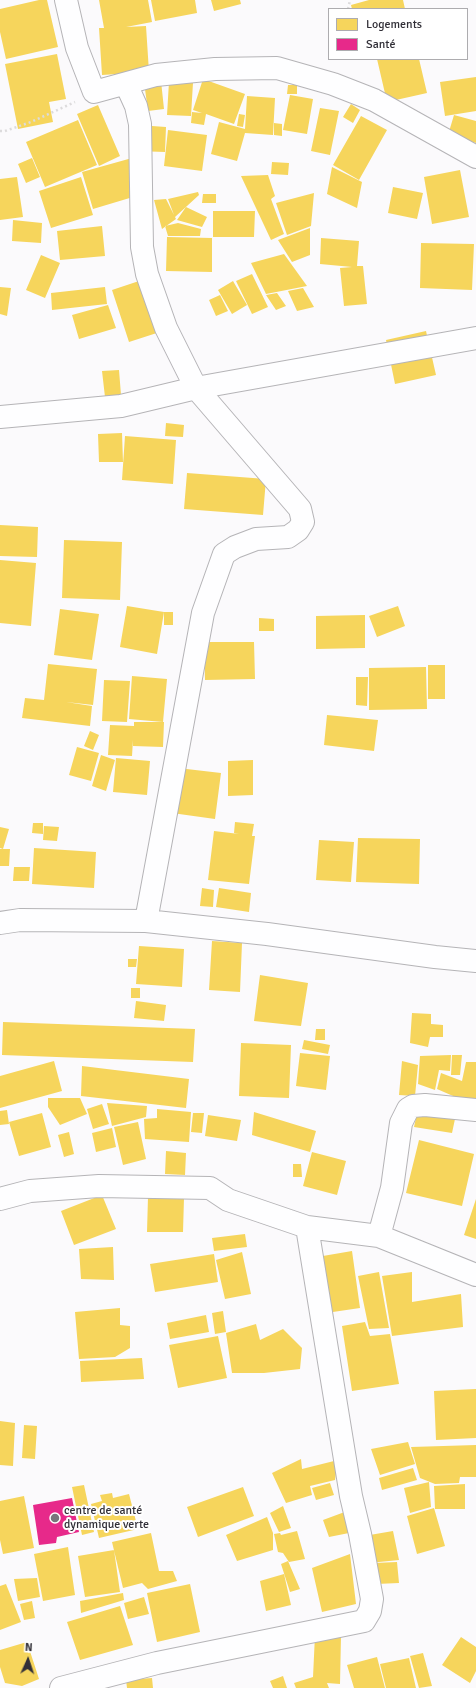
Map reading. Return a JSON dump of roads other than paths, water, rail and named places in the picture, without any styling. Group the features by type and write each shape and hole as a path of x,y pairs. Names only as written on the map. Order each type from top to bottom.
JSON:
{"street":[{"path":"66,0 77,48 94,92 156,75 215,69 278,68 333,84 374,100 476,158"},
{"path":"126,84 136,106 140,124 142,247 147,274 166,328 196,388 300,509 303,522 298,530 288,537 256,539 235,547 224,554 203,613 146,921"},
{"path":"0,417 121,406 196,388 476,338"},
{"path":"0,923 20,920 146,921 267,934 476,961"},
{"path":"379,1236 392,1188 401,1123 408,1109 413,1106 425,1105 476,1110"},
{"path":"0,1199 30,1191 100,1186 201,1186 210,1188 228,1200 307,1227 379,1236 476,1275"},
{"path":"61,1688 157,1663 364,1621 370,1612 372,1599 360,1534 350,1496 307,1227"}],"place":[{"name":"centre de santé dynamique verte","path":"55,1518"}]}
